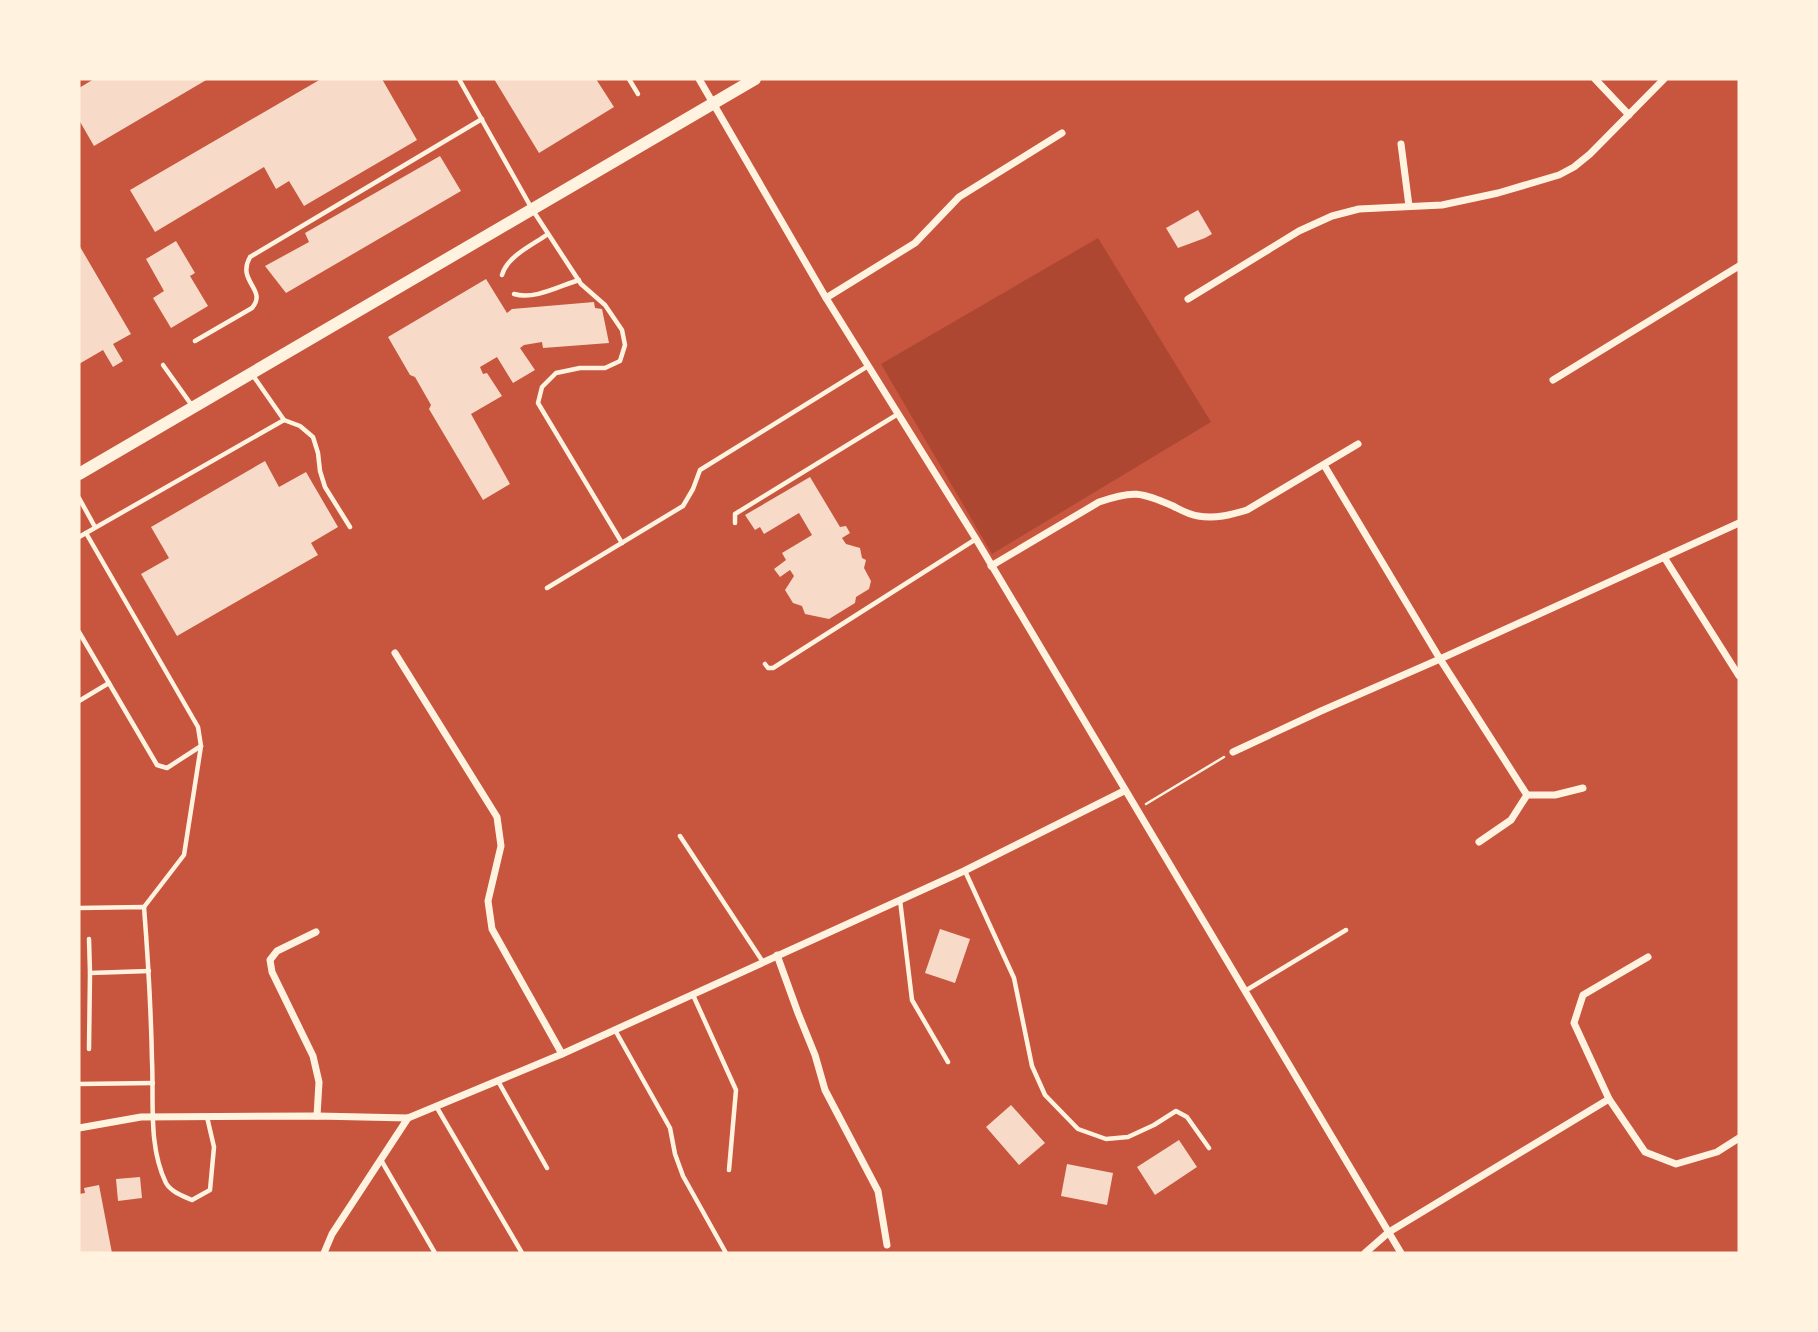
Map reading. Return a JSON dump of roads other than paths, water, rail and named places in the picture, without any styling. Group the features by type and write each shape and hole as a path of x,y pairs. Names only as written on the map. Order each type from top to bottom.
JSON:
{"street":[{"path":"699,79 826,298 976,539 1401,1253"},
{"path":"79,474 755,79"},
{"path":"1595,79 1629,115"},
{"path":"1188,299 1299,231 1332,216 1359,209 1442,205 1498,193 1559,175 1590,154 1664,79"},
{"path":"826,298 915,243 959,198 1062,134"},
{"path":"1401,144 1409,206"},
{"path":"1553,380 1739,266"},
{"path":"991,566 1100,502 1118,495 1138,493 1195,516 1228,516 1247,510 1358,444"},
{"path":"1324,465 1440,659 1527,794"},
{"path":"1233,752 1739,523"},
{"path":"1664,557 1739,676"},
{"path":"395,653 496,817 501,846 488,901 492,929 562,1054"},
{"path":"1527,794 1555,795 1583,788"},
{"path":"79,1128 153,1116 408,1118 562,1054 693,995 964,871 1124,791"},
{"path":"1479,842 1511,820 1527,794"},
{"path":"316,933 277,951 270,960 272,972 313,1056 319,1082 317,1116"},
{"path":"777,955 815,1055 825,1090 878,1191 887,1245"},
{"path":"1648,957 1583,995 1574,1023 1609,1099 1645,1152 1675,1164 1717,1152 1739,1138"},
{"path":"1365,1253 1389,1232 1609,1099"},
{"path":"324,1253 332,1234 408,1118"}],"lane":[{"path":"459,79 548,234 579,280 605,304 622,330 625,345 620,361 605,369 580,368 556,373 542,387 538,403 622,542"},
{"path":"629,79 638,94"},
{"path":"195,341 257,303 257,295 246,274 245,265 250,257 482,118"},
{"path":"502,275 510,260 548,234"},
{"path":"514,294 523,297 533,295 579,280"},
{"path":"163,365 193,408"},
{"path":"547,588 682,506 701,470 868,366"},
{"path":"252,373 284,419 300,426 313,437 325,486 350,527"},
{"path":"734,523 735,514 898,414"},
{"path":"79,537 284,419"},
{"path":"79,498 95,527"},
{"path":"86,533 198,726 201,746 184,855 144,907 156,1149 167,1186 192,1200 210,1190 214,1147 207,1116"},
{"path":"765,664 768,668 774,668 976,539"},
{"path":"79,632 158,765 167,768 201,746"},
{"path":"79,701 109,683"},
{"path":"680,836 763,962"},
{"path":"964,871 1014,978 1032,1066 1045,1095 1078,1129 1106,1139 1128,1137 1177,1111 1186,1117 1209,1148"},
{"path":"900,900 912,1000 948,1062"},
{"path":"79,908 144,907"},
{"path":"1245,992 1346,930"},
{"path":"89,939 89,1049"},
{"path":"90,973 149,971"},
{"path":"693,995 736,1090 729,1170"},
{"path":"615,1030 670,1128 675,1154 683,1175 726,1253"},
{"path":"498,1081 547,1168"},
{"path":"79,1084 153,1083"},
{"path":"436,1106 522,1253"},
{"path":"381,1160 435,1253"}]}
